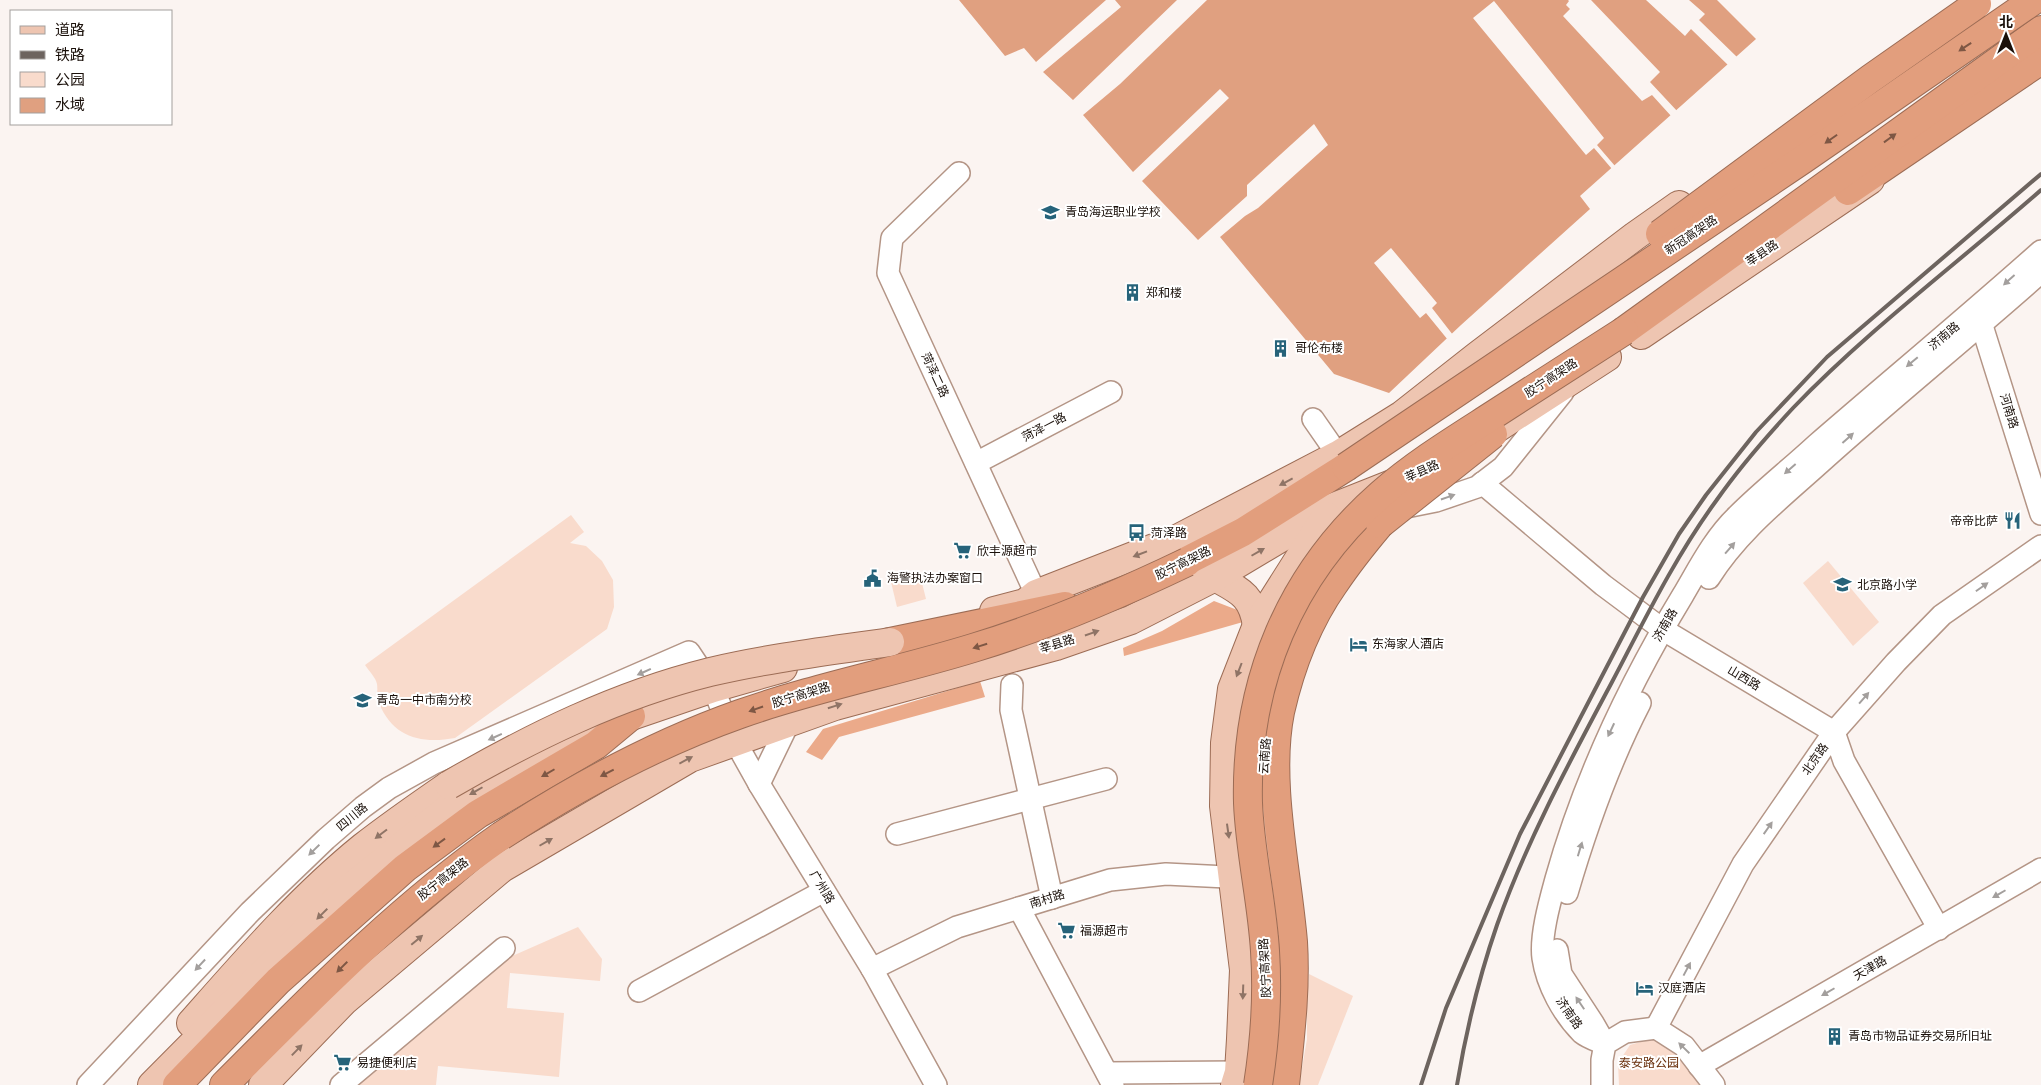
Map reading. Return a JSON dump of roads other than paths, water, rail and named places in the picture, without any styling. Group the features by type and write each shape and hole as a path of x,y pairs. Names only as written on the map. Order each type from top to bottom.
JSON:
{"highway":[{"path":"1342,461 1983,0"},
{"name":"新冠高架路","path":"1342,461 1802,160 2034,0"},
{"path":"1285,1085 1295,984 1276,782 1280,714 1288,681 1300,649 1316,614 1333,585 1380,524 1624,331 2041,30"},
{"path":"1624,331 1773,242 2041,60"},
{"name":"胶宁高架路","path":"1244,1081 1266,1024 1265,948 1251,836 1249,760 1251,733 1263,676 1293,601 1324,554 1382,492 1444,447 1624,331"},
{"name":"胶宁高架路","path":"224,1085 303,1006 404,910 501,836 594,779 663,745 715,723 795,696 994,642 1136,586 1187,562 1243,532 1342,461"},
{"path":"890,642 987,624 1086,601 1136,584 1187,562"},
{"path":"177,1085 278,981 405,868 478,814 596,745 631,716"}],"main road":[{"path":"152,1085 340,896 451,806 536,757 631,716 713,688 1025,603 1036,594 1177,539 1342,461 1635,236 1777,136 1989,0"},
{"name":"莘县路","path":"735,741 835,706 1064,643 1131,620 1215,577 1329,509 1452,458 1573,380 2041,64"},
{"path":"1244,1081 1244,970 1224,806 1225,743 1232,689 1257,625 1329,509 1402,415"},
{"name":"云南路","path":"1268,1085 1273,1059 1280,989 1278,945 1264,816 1264,774 1268,720 1278,668 1303,609 1336,561 1369,523 1417,474"},
{"path":"1215,577 1245,594 1255,611 1257,625"},
{"path":"142,1085 174,1042 244,963 311,894 363,848 449,785 531,739 565,723 657,688 710,672 744,665 890,642"},
{"path":"263,1085 344,1001 502,868 690,758 735,741"}],"street":[{"name":"菏泽二路","path":"958,173 892,238 888,273 1036,594"},
{"name":"济南路","path":"1605,1044 1594,1023 1561,974 1557,957 1561,912 1583,841 1604,784 1669,632 1722,557 1746,530 1980,317 2041,251"},
{"name":"济南路","path":"1980,317 2041,272"},
{"name":"河南路","path":"1980,317 2041,514"},
{"path":"1369,523 1402,508 1436,501 1477,487 1503,466 1573,380"},
{"name":"菏泽一路","path":"976,463 1111,392"},
{"path":"1313,419 1342,461"},
{"name":"山西路","path":"1482,483 1603,585 1669,632 1834,732"},
{"name":"北京路","path":"1656,1028 1743,864 1834,732 1896,662 1942,615 2041,546"},
{"name":"广州路","path":"689,652 713,688 735,741 759,784 872,969 936,1085"},
{"name":"四川路","path":"88,1085 250,912 326,839 363,807 389,788 434,764 689,652"},
{"path":"1012,685 1011,710 1052,898"},
{"path":"759,784 789,722"},
{"path":"1834,732 1844,761 1939,929"},
{"path":"897,834 1106,779"},
{"name":"天津路","path":"1699,1066 2041,869"},
{"name":"南村路","path":"872,969 957,927 1110,880 1166,874 1270,879"},
{"path":"639,991 824,891"},
{"path":"1019,908 1110,1079 1244,1081"},
{"path":"341,1085 504,948"},
{"path":"1602,1085 1602,1060 1605,1044 1625,1032 1656,1028 1684,1046 1714,1085"}],"water":[{"path":"959,0 1106,0 1036,62 1024,48 1005,56"},
{"path":"1115,0 1177,0 1073,100 1043,72 1121,7"},
{"path":"1207,0 1717,0 1756,39 1580,196 1590,209 1461,325 1389,393 1334,374 1220,237 1245,216 1258,208 1328,145 1314,124 1247,185 1247,196 1198,240 1142,181 1229,98 1220,89 1133,172 1083,115 1120,84"}],"railway":[{"path":"1421,1085 1446,1008 1520,834 1643,597 1679,534 1706,495 1756,432 1827,357 2041,174"},
{"path":"1457,1085 1469,1024 1484,964 1509,893 1535,832 1648,613 1701,522 1753,453 1822,379 1883,324 2041,190"}],"place":[{"name":"青岛海运职业学校","path":"1051,212"},
{"name":"郑和楼","path":"1132,293"},
{"name":"哥伦布楼","path":"1281,348"},
{"name":"帝帝比萨","path":"2012,521"},
{"name":"菏泽路","path":"1137,533"},
{"name":"欣丰源超市","path":"963,551"},
{"name":"海警执法办案窗口","path":"873,578"},
{"name":"北京路小学","path":"1843,585"},
{"name":"东海家人酒店","path":"1358,644"},
{"name":"青岛一中市南分校","path":"362,700"},
{"name":"福源超市","path":"1066,931"},
{"name":"汉庭酒店","path":"1644,988"},
{"name":"青岛市物品证券交易所旧址","path":"1834,1036"},
{"name":"易捷便利店","path":"343,1063"}],"park label":[{"name":"泰安路公园","path":"1649,1063"}]}
